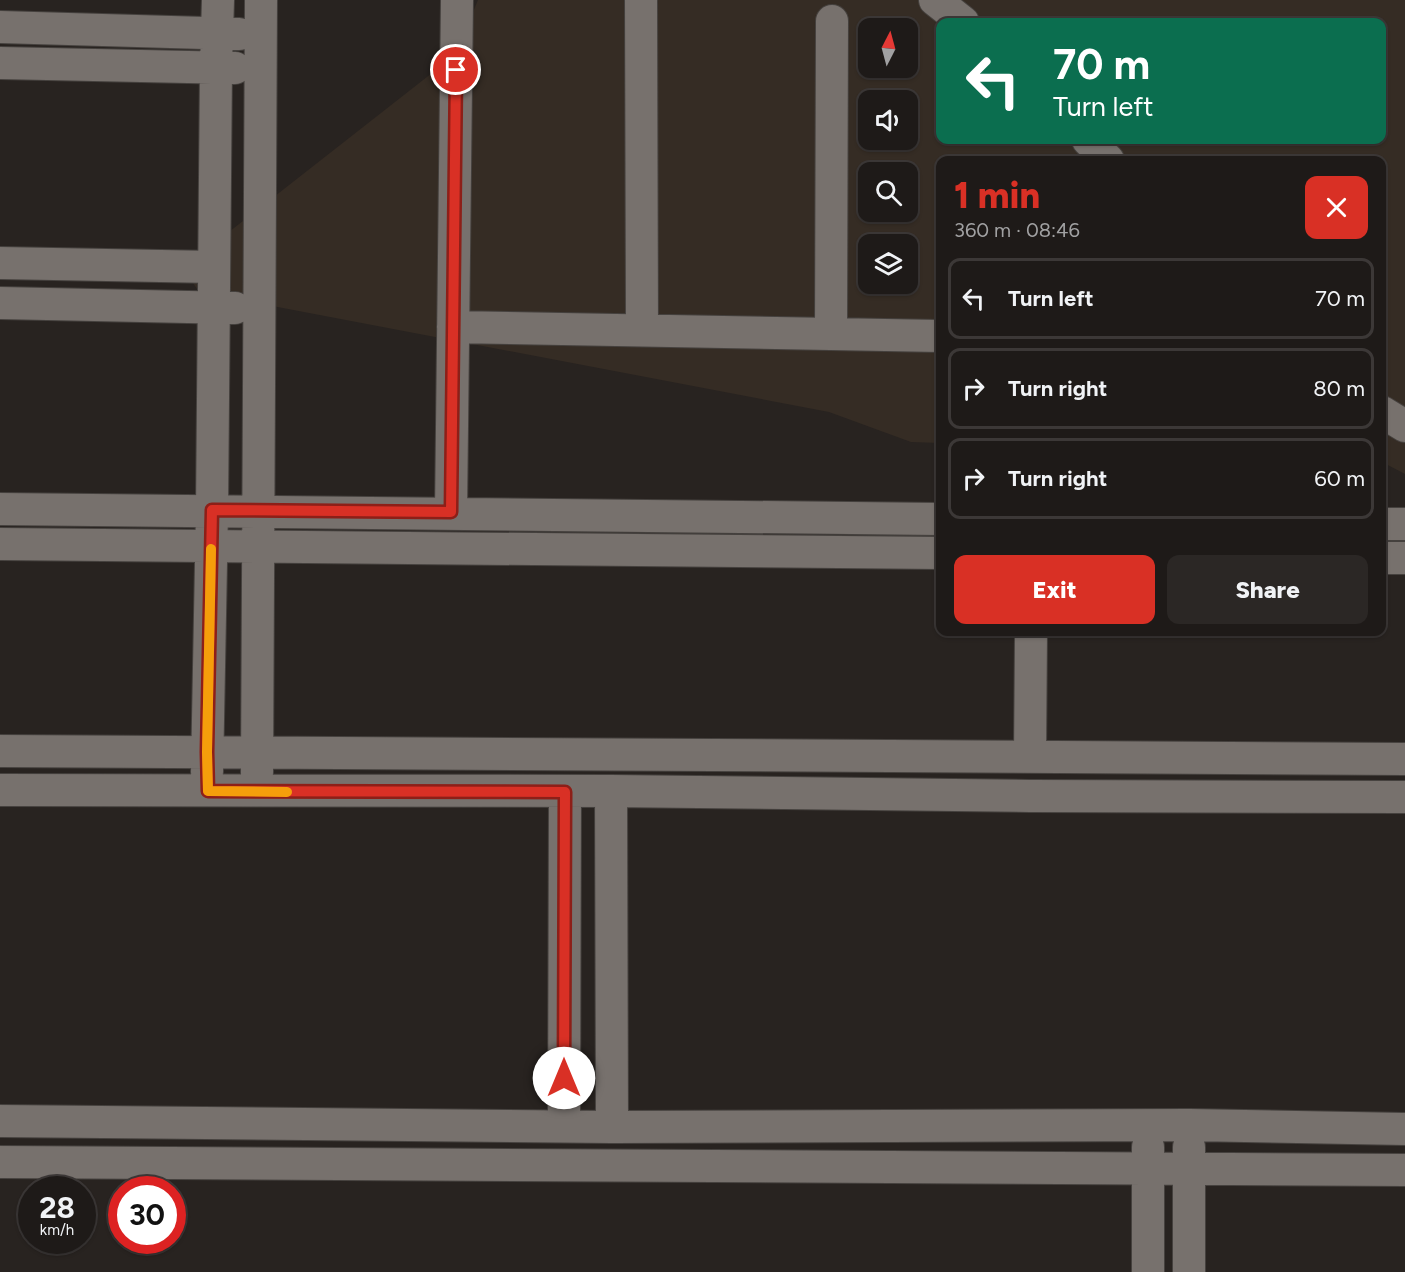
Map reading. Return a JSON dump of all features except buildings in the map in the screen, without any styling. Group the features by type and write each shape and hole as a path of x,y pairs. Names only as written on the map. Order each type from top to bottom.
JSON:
{"street":[{"path":"208,791 218,0"},
{"path":"258,792 261,0"},
{"path":"451,512 457,0"},
{"path":"641,0 642,330"},
{"path":"935,0 958,18"},
{"path":"831,334 832,21"},
{"path":"0,27 261,34"},
{"path":"0,63 260,69"},
{"path":"1092,144 1104,156"},
{"path":"0,263 214,267"},
{"path":"0,303 214,306 259,310"},
{"path":"453,327 936,336"},
{"path":"1386,414 1405,426"},
{"path":"0,508 936,519"},
{"path":"1386,524 1405,524"},
{"path":"0,544 936,553"},
{"path":"1386,558 1405,558"},
{"path":"1030,757 1031,636"},
{"path":"0,751 1405,759"},
{"path":"0,790 611,791 1030,796 1405,797"},
{"path":"611,791 612,1127"},
{"path":"564,1126 565,792"},
{"path":"584,889 611,862"},
{"path":"0,1121 612,1127 1190,1125 1405,1129"},
{"path":"1189,1272 1190,1125"},
{"path":"1147,1126 1148,1272"},
{"path":"0,1162 1405,1170"}],"shaded area":[{"path":"478,0 1405,0 1405,474 1386,464 1386,156 936,156 936,443 911,442 829,412 199,292 183,268 455,55"}],"slow traffic":[{"path":"211,549 208,791 287,792"}],"route":[{"path":"456,70 451,512 212,510 208,791 565,792 564,1078"}]}
